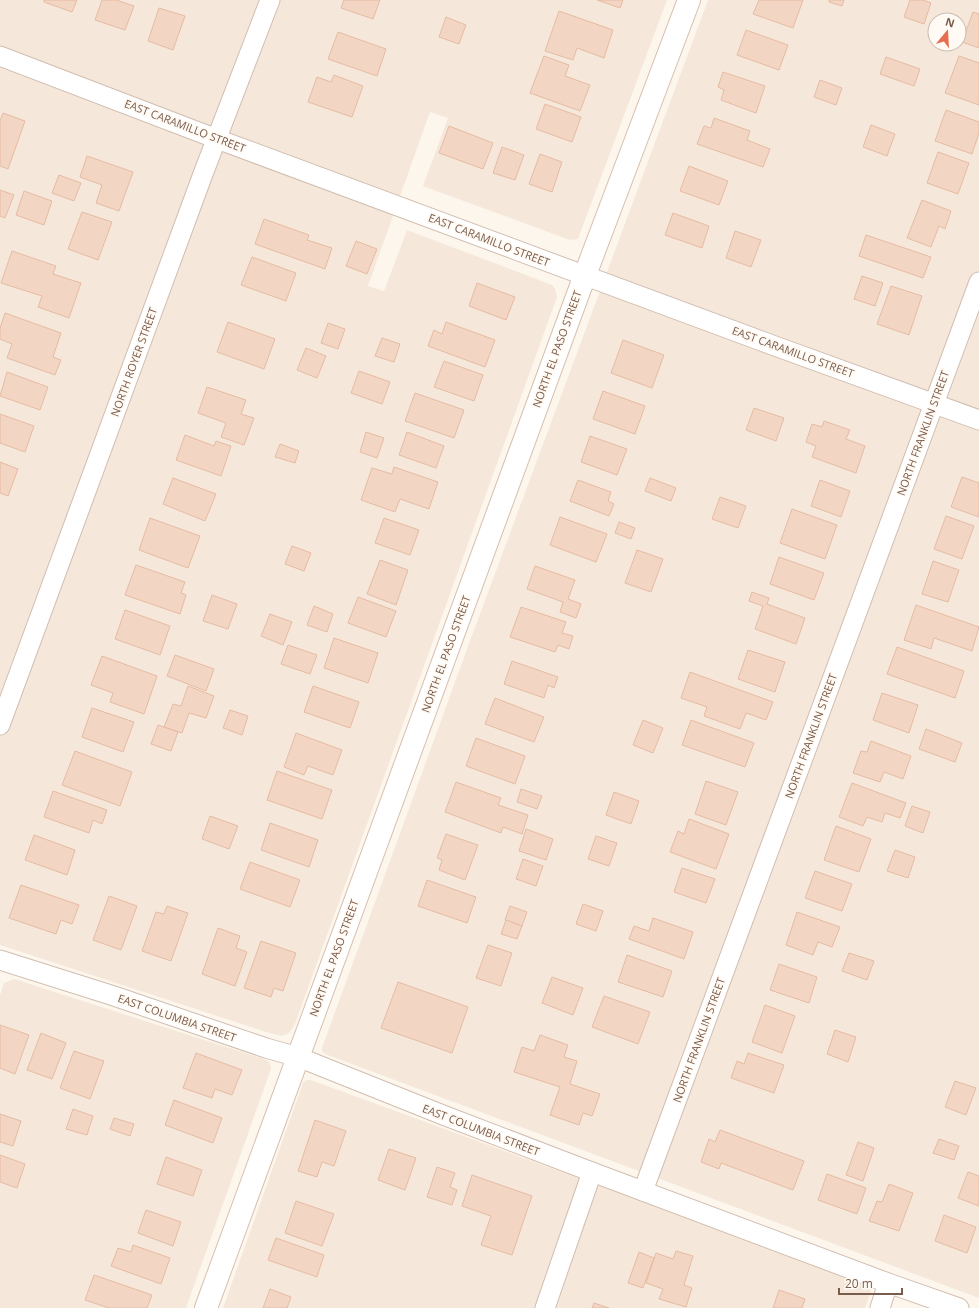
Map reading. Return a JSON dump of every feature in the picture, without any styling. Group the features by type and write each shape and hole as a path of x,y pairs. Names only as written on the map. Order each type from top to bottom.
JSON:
{"street":[{"name":"NORTH ROYER STREET","path":"0,725 270,0"},
{"name":"NORTH EL PASO STREET","path":"206,1308 584,275 689,0"},
{"name":"EAST CARAMILLO STREET","path":"0,56 217,139 979,420"},
{"name":"NORTH FRANKLIN STREET","path":"643,1191 979,282"},
{"name":"EAST COLUMBIA STREET","path":"1,963 114,996 298,1058 443,1115 888,1284 959,1308"},
{"path":"545,1308 592,1172"},
{"path":"880,1308 888,1284"}],"shaded area":[{"path":"0,0 667,0 578,239 570,240 423,186 448,118 430,112 368,286 384,291 407,230 552,285 555,289 557,297 295,1024 289,1033 282,1036 0,945"},
{"path":"708,0 979,0 979,1298 325,1054 322,1051 470,641"},
{"path":"14,979 267,1060 270,1064 271,1069 186,1308 0,1308 0,995 4,983"},
{"path":"306,1080 311,1080 867,1284 871,1291 865,1308 223,1308 303,1083"}],"building":[{"path":"44,0 77,0 72,12 44,2"},
{"path":"102,0 116,0 134,6 125,30 95,20"},
{"path":"344,0 380,0 373,19 341,8"},
{"path":"597,0 623,0 620,8"},
{"path":"759,0 803,0 793,28 753,14"},
{"path":"829,0 844,0 842,6 829,2"},
{"path":"910,0 923,0 931,3 924,24 904,17"},
{"path":"159,8 185,16 173,50 148,41"},
{"path":"559,11 613,30 604,58 577,48 573,60 545,51"},
{"path":"973,12 979,14 979,48 967,44 967,28"},
{"path":"446,17 466,25 459,44 439,37"},
{"path":"746,30 788,45 779,70 737,55"},
{"path":"338,32 386,49 377,76 328,59"},
{"path":"544,56 569,65 565,76 590,85 580,111 530,93"},
{"path":"959,56 979,63 979,105 945,93"},
{"path":"886,57 920,69 914,86 880,74"},
{"path":"723,72 765,86 756,113 721,100 724,90 718,87"},
{"path":"334,75 363,86 352,117 308,102 317,77 331,82"},
{"path":"820,80 842,88 836,105 814,97"},
{"path":"545,104 581,117 572,142 536,129"},
{"path":"946,110 979,122 979,133 972,154 935,141"},
{"path":"3,113 25,121 8,169 0,166 0,121"},
{"path":"714,118 750,131 747,140 770,149 763,167 697,144 704,126 711,128"},
{"path":"871,125 895,134 887,156 863,147"},
{"path":"449,126 493,143 483,169 439,153"},
{"path":"502,147 524,155 515,180 493,173"},
{"path":"938,152 969,163 958,194 927,183"},
{"path":"540,154 562,162 552,192 529,184"},
{"path":"87,156 133,172 119,211 96,203 102,185 80,177"},
{"path":"689,166 728,181 719,205 680,191"},
{"path":"59,175 81,183 74,201 52,193"},
{"path":"0,190 14,195 5,218 0,216"},
{"path":"24,191 52,201 44,225 16,215"},
{"path":"922,200 951,211 945,229 939,226 931,247 907,238"},
{"path":"82,212 112,222 98,260 68,249"},
{"path":"673,213 709,226 702,248 665,235"},
{"path":"264,219 309,235 307,240 332,248 325,269 255,244"},
{"path":"735,231 761,240 751,267 726,258"},
{"path":"866,235 931,257 923,278 859,256"},
{"path":"356,241 377,249 367,274 346,266"},
{"path":"12,251 56,266 53,274 81,283 69,318 38,307 42,296 1,283"},
{"path":"252,257 296,273 286,301 241,285"},
{"path":"862,276 883,283 875,306 854,299"},
{"path":"477,283 515,297 506,320 469,306"},
{"path":"891,286 922,296 909,335 877,324"},
{"path":"5,313 61,333 53,357 61,360 55,375 7,358 12,344 0,339 0,328"},
{"path":"228,322 275,339 264,369 217,352"},
{"path":"446,322 495,340 485,367 428,346 434,330 442,334"},
{"path":"328,323 345,329 338,349 321,343"},
{"path":"382,338 400,344 394,362 375,356"},
{"path":"623,340 664,355 652,388 611,373"},
{"path":"306,348 326,356 317,378 297,370"},
{"path":"444,361 483,375 474,401 434,387"},
{"path":"359,371 390,382 382,404 351,393"},
{"path":"7,372 48,387 40,410 0,396"},
{"path":"207,387 246,400 241,414 254,418 244,445 221,437 226,423 198,413"},
{"path":"603,391 645,406 635,434 593,419"},
{"path":"415,393 464,410 454,438 405,421"},
{"path":"754,408 784,418 776,441 746,430"},
{"path":"0,414 34,426 25,452 0,443"},
{"path":"824,421 850,430 846,439 865,446 856,473 812,457 816,446 806,442 812,424 822,427"},
{"path":"366,432 384,438 377,458 360,452"},
{"path":"407,432 444,446 436,468 399,455"},
{"path":"185,435 214,446 216,441 231,446 221,476 176,460"},
{"path":"590,436 627,449 617,475 581,462"},
{"path":"280,444 299,451 295,463 275,457"},
{"path":"0,462 18,469 8,496 0,493"},
{"path":"394,467 438,482 429,509 400,499 395,512 361,500 372,468 392,474"},
{"path":"962,477 979,483 979,517 951,507"},
{"path":"173,478 216,494 205,521 163,504"},
{"path":"650,478 676,488 671,501 645,491"},
{"path":"578,480 611,492 608,501 614,504 609,516 570,501"},
{"path":"820,480 850,491 841,517 811,506"},
{"path":"720,497 746,506 738,528 712,519"},
{"path":"792,509 837,525 825,559 780,543"},
{"path":"946,516 974,526 962,559 934,549"},
{"path":"560,517 607,534 596,562 550,545"},
{"path":"150,518 200,536 188,568 139,550"},
{"path":"384,518 419,530 410,555 375,543"},
{"path":"619,522 635,528 631,539 615,533"},
{"path":"292,546 311,553 304,571 285,564"},
{"path":"637,550 663,559 651,592 625,583"},
{"path":"779,557 824,573 814,600 770,584"},
{"path":"380,560 408,570 396,605 367,594"},
{"path":"933,561 959,570 948,602 922,594"},
{"path":"136,565 185,582 181,593 186,595 180,614 125,595"},
{"path":"535,566 575,580 568,599 581,604 576,618 560,612 563,602 527,589"},
{"path":"752,592 769,598 767,604 805,618 796,644 755,629 763,606 749,601"},
{"path":"212,595 237,604 228,629 203,621"},
{"path":"358,597 396,611 386,637 348,623"},
{"path":"916,605 979,627 972,651 934,638 931,649 904,640"},
{"path":"314,606 333,614 327,632 307,625"},
{"path":"521,607 566,622 562,633 573,636 569,649 558,645 555,652 510,637"},
{"path":"125,610 170,626 160,655 115,639"},
{"path":"270,614 292,622 283,645 261,636"},
{"path":"334,638 378,653 368,683 324,668"},
{"path":"288,645 317,655 310,674 281,664"},
{"path":"897,647 964,671 955,698 887,674"},
{"path":"748,650 785,662 775,692 738,679"},
{"path":"175,655 214,669 206,691 167,676"},
{"path":"102,656 157,676 144,714 110,702 113,693 91,685"},
{"path":"512,661 558,677 554,688 548,685 544,698 504,684"},
{"path":"690,672 773,702 766,720 746,713 740,729 704,716 707,707 681,698"},
{"path":"188,686 214,696 206,718 189,713 182,733 164,727 173,704 181,706"},
{"path":"313,686 359,702 350,728 304,712"},
{"path":"882,693 918,705 909,733 873,720"},
{"path":"495,698 544,717 534,742 485,724"},
{"path":"92,708 134,722 123,752 82,737"},
{"path":"230,710 248,716 242,735 223,728"},
{"path":"643,720 663,728 653,753 633,745"},
{"path":"691,720 754,743 745,767 682,745"},
{"path":"158,725 178,732 171,751 151,744"},
{"path":"926,729 962,743 955,762 919,749"},
{"path":"296,733 342,750 333,775 308,766 304,775 284,767"},
{"path":"476,738 525,756 515,784 466,766"},
{"path":"871,741 911,756 903,779 884,772 880,782 853,773 861,751 867,752"},
{"path":"75,751 132,772 120,806 62,785"},
{"path":"277,771 332,790 322,819 267,800"},
{"path":"706,781 738,792 726,825 695,814"},
{"path":"456,782 501,798 498,805 528,815 522,834 503,827 501,833 445,812"},
{"path":"852,783 906,803 900,818 885,813 882,822 867,817 863,826 839,817"},
{"path":"521,789 542,796 537,809 517,802"},
{"path":"53,791 107,810 102,824 93,820 89,833 44,817"},
{"path":"614,792 639,801 631,824 606,815"},
{"path":"912,806 930,812 923,833 905,826"},
{"path":"210,816 238,826 229,849 202,839"},
{"path":"689,819 729,834 716,869 670,852 678,831 684,834"},
{"path":"270,823 318,840 309,867 261,850"},
{"path":"836,826 871,839 859,872 824,860"},
{"path":"526,829 553,839 546,860 519,851"},
{"path":"446,834 478,845 465,880 439,870 442,860 437,858"},
{"path":"34,835 75,850 67,875 25,860"},
{"path":"596,836 617,843 609,866 588,859"},
{"path":"895,850 915,857 908,878 887,871"},
{"path":"523,859 543,866 536,886 516,879"},
{"path":"250,862 300,880 290,907 240,889"},
{"path":"682,868 715,879 706,903 674,892"},
{"path":"815,871 852,884 842,911 805,898"},
{"path":"427,880 476,897 467,923 418,906"},
{"path":"21,885 79,905 72,924 61,920 56,934 9,918"},
{"path":"109,896 137,906 121,950 93,940"},
{"path":"583,904 603,911 596,931 576,924"},
{"path":"167,906 188,913 171,961 142,951 156,912 164,914"},
{"path":"510,906 527,912 522,926 505,920"},
{"path":"797,912 840,927 832,947 818,942 813,955 786,945"},
{"path":"653,918 693,932 684,959 629,939 634,926 649,931"},
{"path":"506,920 522,926 517,939 501,934"},
{"path":"218,928 240,936 236,948 247,952 235,986 202,974"},
{"path":"261,941 296,953 283,991 274,988 271,997 244,988"},
{"path":"488,945 512,953 501,986 476,978"},
{"path":"849,953 874,961 867,980 842,971"},
{"path":"627,955 672,971 663,997 618,982"},
{"path":"779,964 817,977 809,1003 770,990"},
{"path":"552,977 583,988 573,1015 542,1003"},
{"path":"398,982 468,1007 452,1053 381,1028"},
{"path":"604,996 650,1012 638,1044 592,1027"},
{"path":"765,1005 795,1016 782,1053 752,1042"},
{"path":"0,1025 29,1035 15,1074 0,1068"},
{"path":"835,1030 856,1037 848,1062 827,1054"},
{"path":"41,1033 66,1043 52,1079 27,1070"},
{"path":"540,1035 568,1045 564,1057 577,1061 570,1084 600,1094 592,1116 583,1113 579,1125 550,1115 560,1087 514,1072 522,1047 534,1051"},
{"path":"74,1051 104,1061 90,1099 60,1088"},
{"path":"196,1053 242,1070 232,1095 215,1089 212,1098 183,1088"},
{"path":"748,1053 784,1065 774,1093 731,1078 737,1061 744,1064"},
{"path":"955,1081 976,1088 966,1115 945,1107"},
{"path":"174,1100 222,1118 213,1143 165,1125"},
{"path":"73,1109 93,1116 87,1135 66,1129"},
{"path":"0,1114 21,1121 13,1146 0,1142"},
{"path":"114,1118 134,1124 130,1136 110,1129"},
{"path":"315,1120 346,1131 334,1166 322,1162 317,1177 298,1171"},
{"path":"720,1130 804,1161 793,1190 721,1163 719,1169 701,1162 709,1139 715,1142"},
{"path":"939,1139 959,1146 954,1160 933,1153"},
{"path":"858,1142 874,1148 863,1181 846,1175"},
{"path":"389,1149 416,1158 405,1190 378,1180"},
{"path":"0,1155 25,1164 17,1188 0,1182"},
{"path":"166,1157 202,1170 193,1196 157,1184"},
{"path":"437,1167 455,1173 450,1187 457,1190 452,1205 427,1197"},
{"path":"968,1172 979,1176 979,1206 958,1198"},
{"path":"827,1174 866,1188 857,1214 818,1200"},
{"path":"472,1175 532,1196 512,1255 481,1245 491,1216 462,1206"},
{"path":"889,1184 913,1193 899,1231 869,1221 877,1201 882,1202"},
{"path":"296,1201 334,1214 322,1246 285,1233"},
{"path":"146,1210 181,1222 173,1246 138,1233"},
{"path":"944,1215 976,1227 967,1253 935,1241"},
{"path":"276,1238 324,1255 317,1277 268,1260"},
{"path":"133,1245 170,1258 161,1284 111,1266 118,1248 131,1252"},
{"path":"676,1251 693,1256 684,1285 692,1288 686,1307 659,1299 663,1289 646,1283 656,1253 673,1259"},
{"path":"639,1252 654,1258 643,1288 628,1283"},
{"path":"94,1275 152,1295 147,1308 109,1308 85,1300"},
{"path":"270,1289 291,1297 287,1308 263,1308"},
{"path":"779,1290 805,1299 802,1308 773,1308"},
{"path":"594,1303 609,1308 592,1308"}]}
